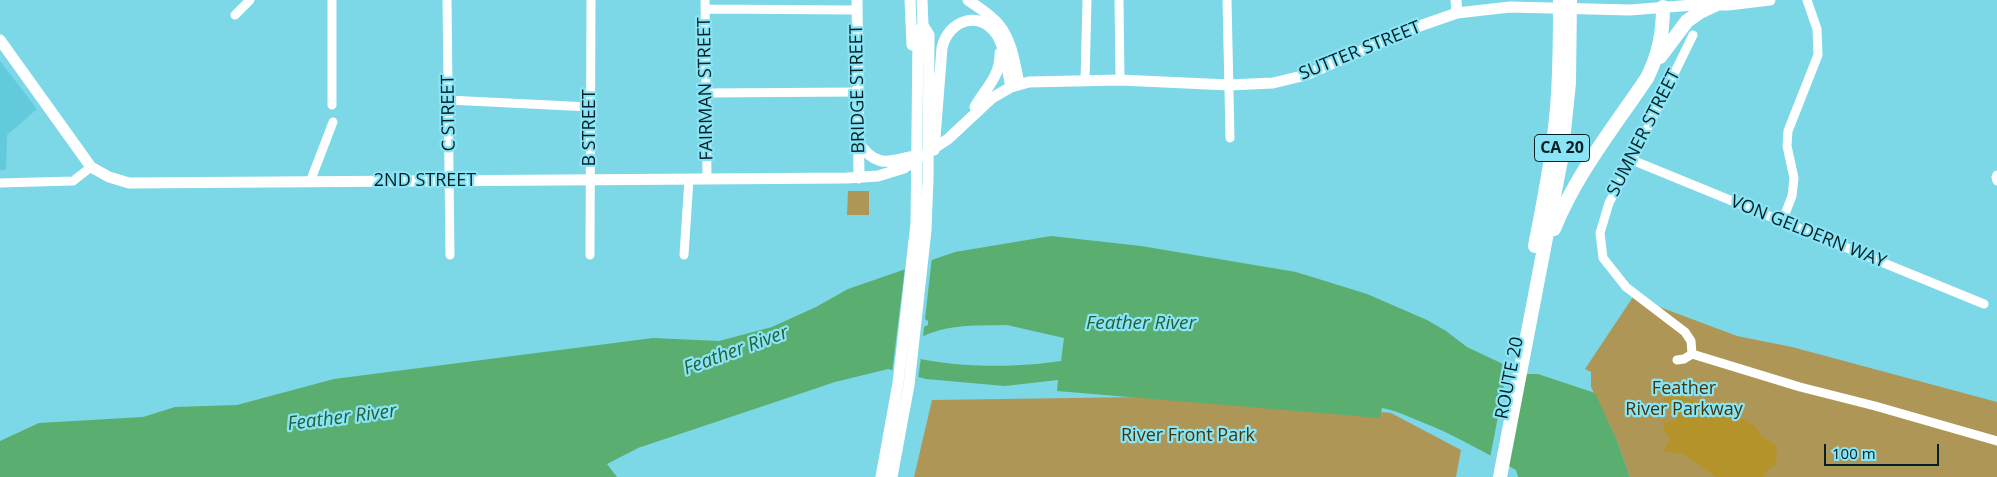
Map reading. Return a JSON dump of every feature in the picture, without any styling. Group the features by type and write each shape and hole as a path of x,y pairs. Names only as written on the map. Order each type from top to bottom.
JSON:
{"highway":[{"path":"1552,0 1561,30"},
{"name":"CA 20","path":"1533,280 1549,167 1558,85 1561,30 1560,0"},
{"name":"CA 20","path":"1533,280 1541,265 1564,134 1569,83 1561,30 1570,0"},
{"path":"1653,65 1660,42 1663,4"},
{"path":"1541,265 1558,218 1574,187 1653,65 1687,21 1715,5"},
{"name":"ROUTE 20","path":"1490,477 1533,280"},
{"name":"ROUTE 20","path":"1500,477 1533,280"}],"main road":[{"path":"910,0 913,87 918,101"},
{"path":"922,0 923,25 929,35 933,120"},
{"path":"968,0 992,18 1003,31 1015,86"},
{"path":"1456,0 1458,13"},
{"name":"SUTTER STREET","path":"859,178 892,173 926,155 948,139 986,102 1015,86 1040,81 1120,80 1229,85 1272,83 1306,75 1411,29 1458,13 1510,7 1630,10 1663,4 1715,5 1756,3 1770,0"},
{"name":"BRIDGE STREET","path":"857,5 859,178"},
{"path":"892,477 909,385 926,230 933,120 942,48 950,30 964,21 980,22 990,27 996,34 1004,51 1015,86"},
{"path":"881,477 898,383 916,230 918,35 923,25"},
{"path":"0,40 91,167"},
{"path":"968,120 996,75 1000,66 1001,46"},
{"path":"858,142 869,155 885,162 895,161 908,156 926,155"},
{"name":"2ND STREET","path":"91,167 109,177 129,183 859,178"}],"street":[{"path":"235,15 250,0"},
{"path":"332,0 332,105"},
{"name":"C STREET","path":"447,0 450,255"},
{"name":"B STREET","path":"590,255 591,0"},
{"path":"1085,81 1087,0"},
{"path":"1119,0 1120,80"},
{"path":"1227,0 1230,138"},
{"path":"1782,222 1792,196 1794,178 1786,146 1788,131 1818,55 1817,29 1807,0"},
{"path":"705,5 857,5"},
{"name":"FAIRMAN STREET","path":"705,5 707,179"},
{"name":"SUMNER STREET","path":"1692,354 1691,342 1685,332 1626,287 1603,258 1600,234 1609,202 1632,160 1693,35"},
{"path":"706,93 858,92"},
{"path":"448,100 590,107"},
{"path":"310,182 333,122"},
{"name":"VON GELDERN WAY","path":"1632,160 1984,304"},
{"path":"0,184 73,182 91,167"},
{"path":"1997,175 1997,181"},
{"path":"684,256 689,179"},
{"path":"1678,360 1692,354 1800,387 1875,406 1997,441"}],"shaded area":[{"path":"0,61 37,109 7,135 6,170 0,170"}],"green space":[{"path":"848,191 869,191 869,215 847,215"},
{"name":"Feather River Parkway","path":"1633,297 1737,336 1792,347 1997,402 1997,477 1630,477 1618,443 1591,387 1591,372 1585,369"},
{"path":"1673,394 1734,413 1756,427 1762,437 1776,445 1776,464 1763,474 1765,477 1716,477 1683,454 1663,451 1670,439 1664,431 1663,423 1677,420 1663,399 1666,395"},
{"name":"River Front Park","path":"1212,396 1391,413 1461,450 1456,477 914,477 932,400"}],"water":[{"name":"Feather River","path":"1051,236 1141,246 1296,272 1367,294 1427,320 1446,331 1467,347 1524,374 1538,374 1595,393 1618,443 1630,477 1518,477 1516,470 1456,437 1401,413 1382,408 1380,418 1057,391 1058,380 1005,386 926,379 888,369 835,382 638,448 607,464 617,477 0,477 0,441 39,423 143,417 175,407 237,405 334,379 653,338 719,341 772,327 816,307 848,289 955,252","holes":["1007,325 1064,338 1061,361 1025,365 986,366 929,361 912,357 911,343 934,332 957,327"]}],"pier":[{"path":"932,257 925,319 928,321 928,325 924,327 923,338 912,345 914,355 921,357 918,380 892,373 905,267"},
{"path":"1508,364 1525,371 1506,467 1490,458"}]}
